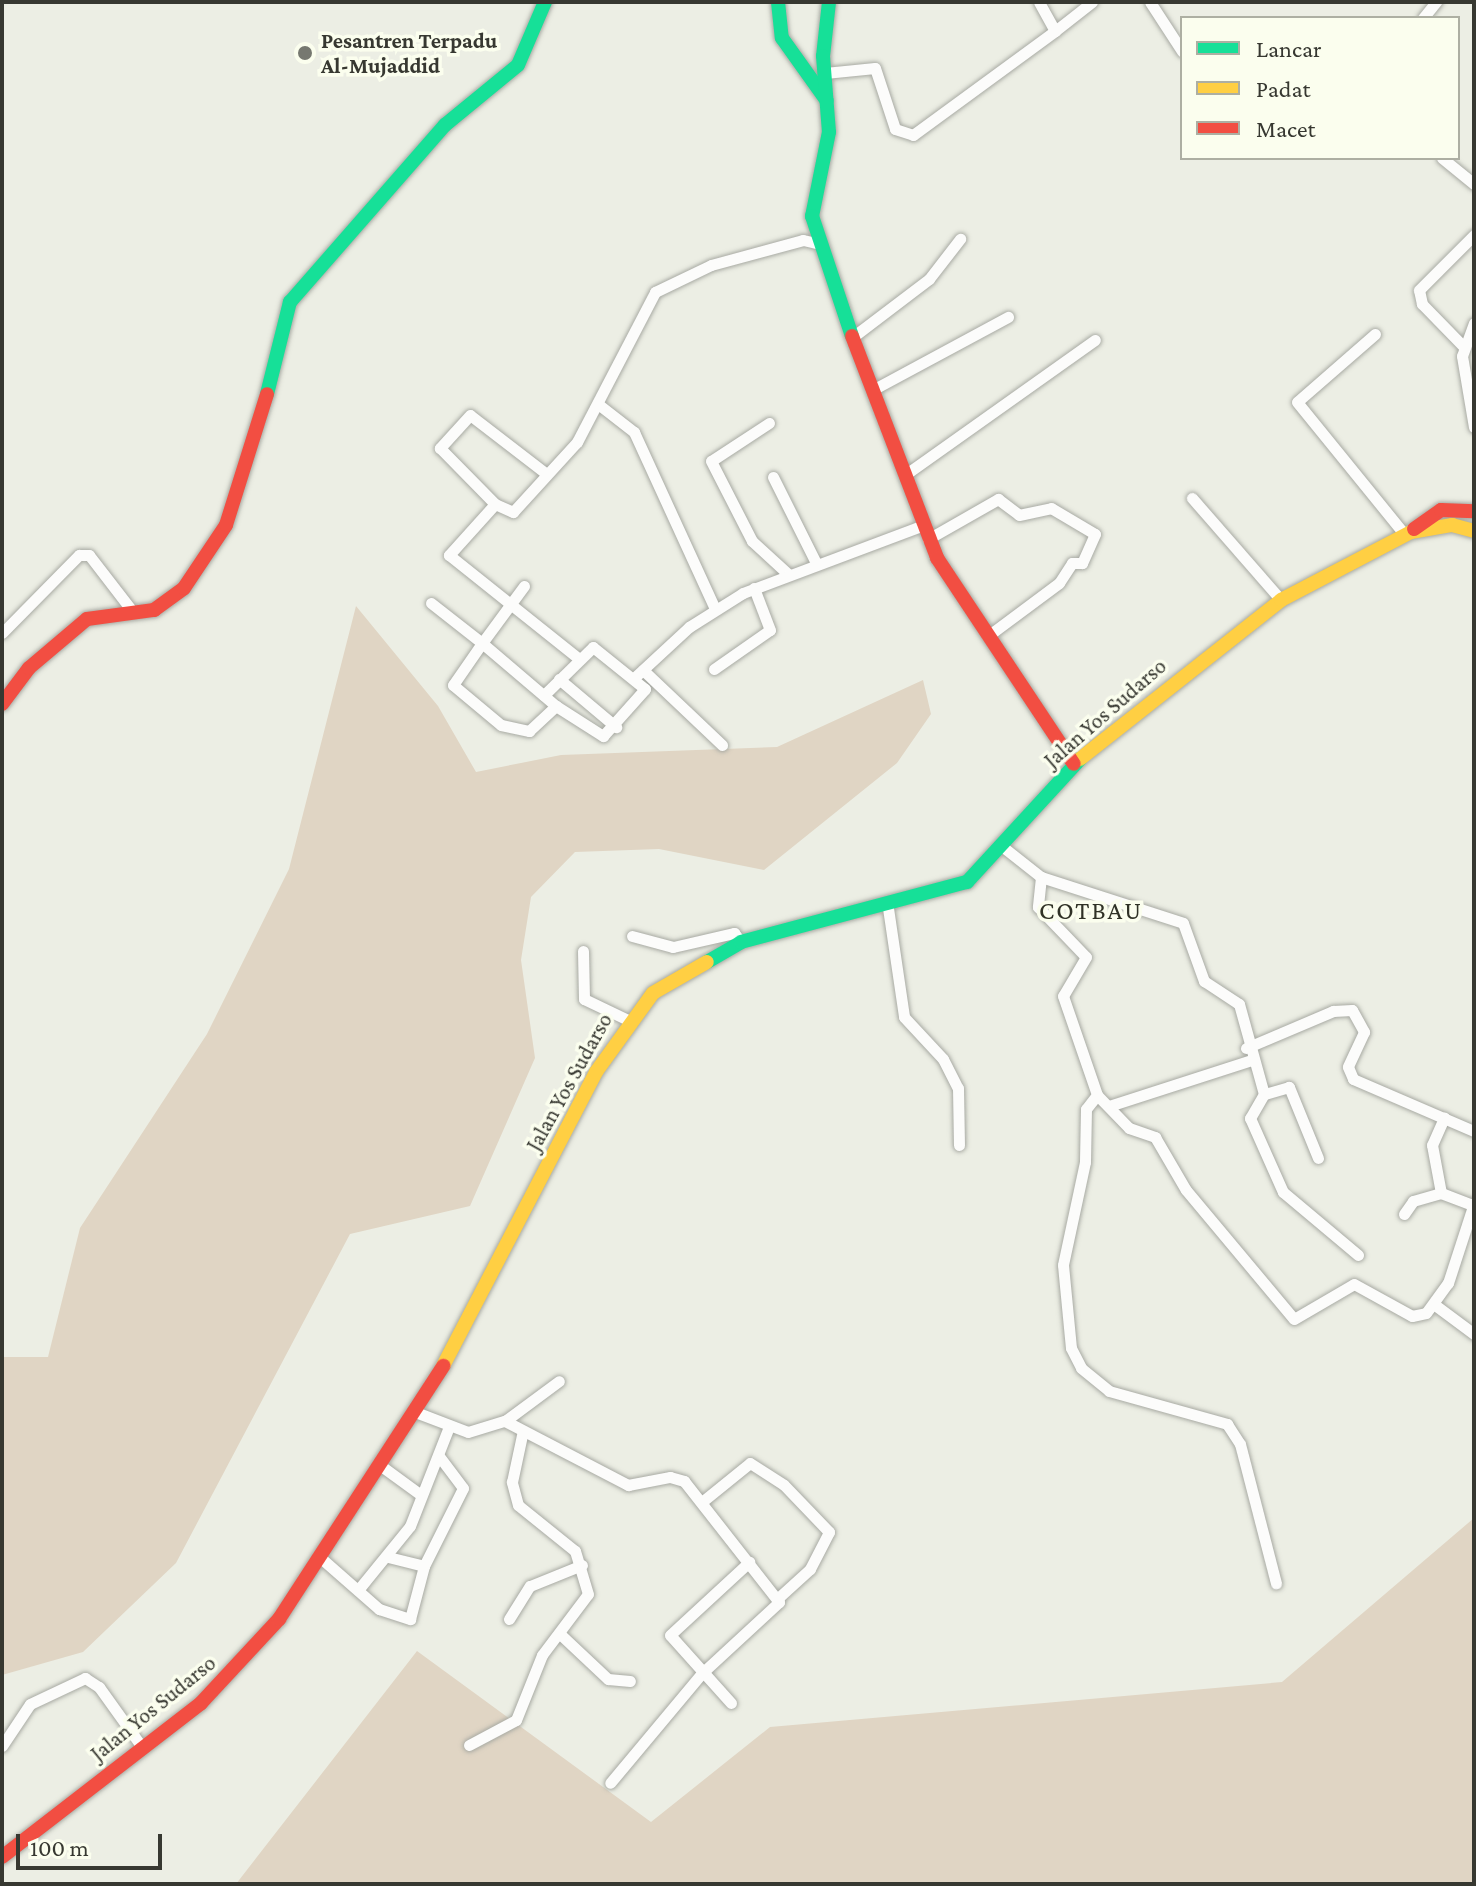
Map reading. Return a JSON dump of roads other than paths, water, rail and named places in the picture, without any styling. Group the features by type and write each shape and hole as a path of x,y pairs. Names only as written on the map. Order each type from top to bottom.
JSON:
{"main road":[{"path":"2,704 67,633 96,614 167,603 226,525 252,458 290,302 445,125 518,65 545,2"},
{"path":"778,2 777,23 798,63 828,101"},
{"path":"829,2 823,56 828,101 812,216 816,243 909,472 926,532 988,636 1074,764"},
{"path":"798,63 823,56"},
{"name":"Jalan Yos Sudarso","path":"2,1857 235,1671 322,1559 418,1413 628,1020 679,973 741,942 888,908 967,882 1003,847 1074,764 1281,600 1408,534 1441,510 1470,505"},
{"name":"Jalan Yos Sudarso","path":"1408,534 1452,525 1474,531"}],"street":[{"path":"1039,2 1055,31"},
{"path":"825,73 875,68 895,129 906,136 1092,2"},
{"path":"1150,2 1180,48"},
{"path":"1444,160 1474,184"},
{"path":"1463,346 1418,296 1474,235"},
{"path":"854,336 929,279 960,239"},
{"path":"544,472 466,416 440,451 495,504 513,512 544,472 577,442 655,292 711,265 803,240 816,243"},
{"path":"876,388 1008,317"},
{"path":"1474,323 1463,346 1463,391 1474,427"},
{"path":"1375,334 1297,402 1408,534"},
{"path":"909,472 1095,340"},
{"path":"598,404 634,432 715,609"},
{"path":"769,423 711,461 752,541 788,574"},
{"path":"773,477 816,563"},
{"path":"1192,498 1281,600"},
{"path":"639,673 715,609 754,588 816,563 926,532 998,499 1019,515 1051,508 1095,534 1082,563 1072,563 1053,589 988,636"},
{"path":"495,504 448,551 511,606 578,658"},
{"path":"2,633 79,555 89,555 130,608"},
{"path":"524,586 453,685 510,730 529,731 556,706"},
{"path":"714,669 770,630 754,588"},
{"path":"431,603 556,706 599,736 616,727 644,692 639,673"},
{"path":"544,695 578,658 593,647 639,673 722,745"},
{"path":"559,679 616,727"},
{"path":"1003,847 1041,877 1183,923 1204,981 1239,1004 1246,1048 1264,1094"},
{"path":"1041,877 1038,907 1086,957 1063,996 1097,1095 1129,1128 1155,1137 1186,1190 1294,1319 1354,1284 1412,1316 1435,1305 1473,1204 1441,1193 1413,1201 1404,1214"},
{"path":"888,908 904,1017 943,1059 958,1088 959,1145"},
{"path":"632,936 673,947 734,933 741,942"},
{"path":"583,951 584,999 628,1020"},
{"path":"1246,1048 1352,1010 1364,1032 1349,1076 1474,1131"},
{"path":"1109,1106 1251,1060"},
{"path":"1318,1158 1289,1087 1264,1094 1250,1118 1283,1192 1303,1216 1358,1255"},
{"path":"1097,1095 1086,1109 1085,1162 1063,1265 1071,1348 1081,1368 1109,1391 1227,1424 1240,1444 1276,1583"},
{"path":"1441,1193 1432,1145 1444,1118"},
{"path":"1435,1305 1474,1334"},
{"path":"418,1413 448,1429 468,1432 505,1421 559,1381"},
{"path":"505,1421 522,1435 628,1485 677,1478 703,1501 777,1599 779,1606 702,1673 610,1783"},
{"path":"358,1590 387,1557 421,1495 448,1429"},
{"path":"469,1745 516,1720 542,1655 585,1603 582,1565 566,1542 518,1505 512,1482 522,1435"},
{"path":"322,1559 358,1590 407,1621 424,1566 463,1488 439,1456"},
{"path":"703,1501 750,1463 784,1485 829,1532 810,1569 777,1599"},
{"path":"384,1468 421,1495"},
{"path":"387,1557 397,1554 424,1566"},
{"path":"731,1703 670,1635 749,1562"},
{"path":"509,1619 530,1586 582,1565"},
{"path":"560,1634 608,1679 630,1681"},
{"path":"3,1738 30,1704 85,1678 99,1687 142,1747"}],"place":[{"name":"Pesantren Terpadu Al-Mujaddid","path":"305,53"}],"district":[{"name":"COTBAU","path":"1091,911"}]}
